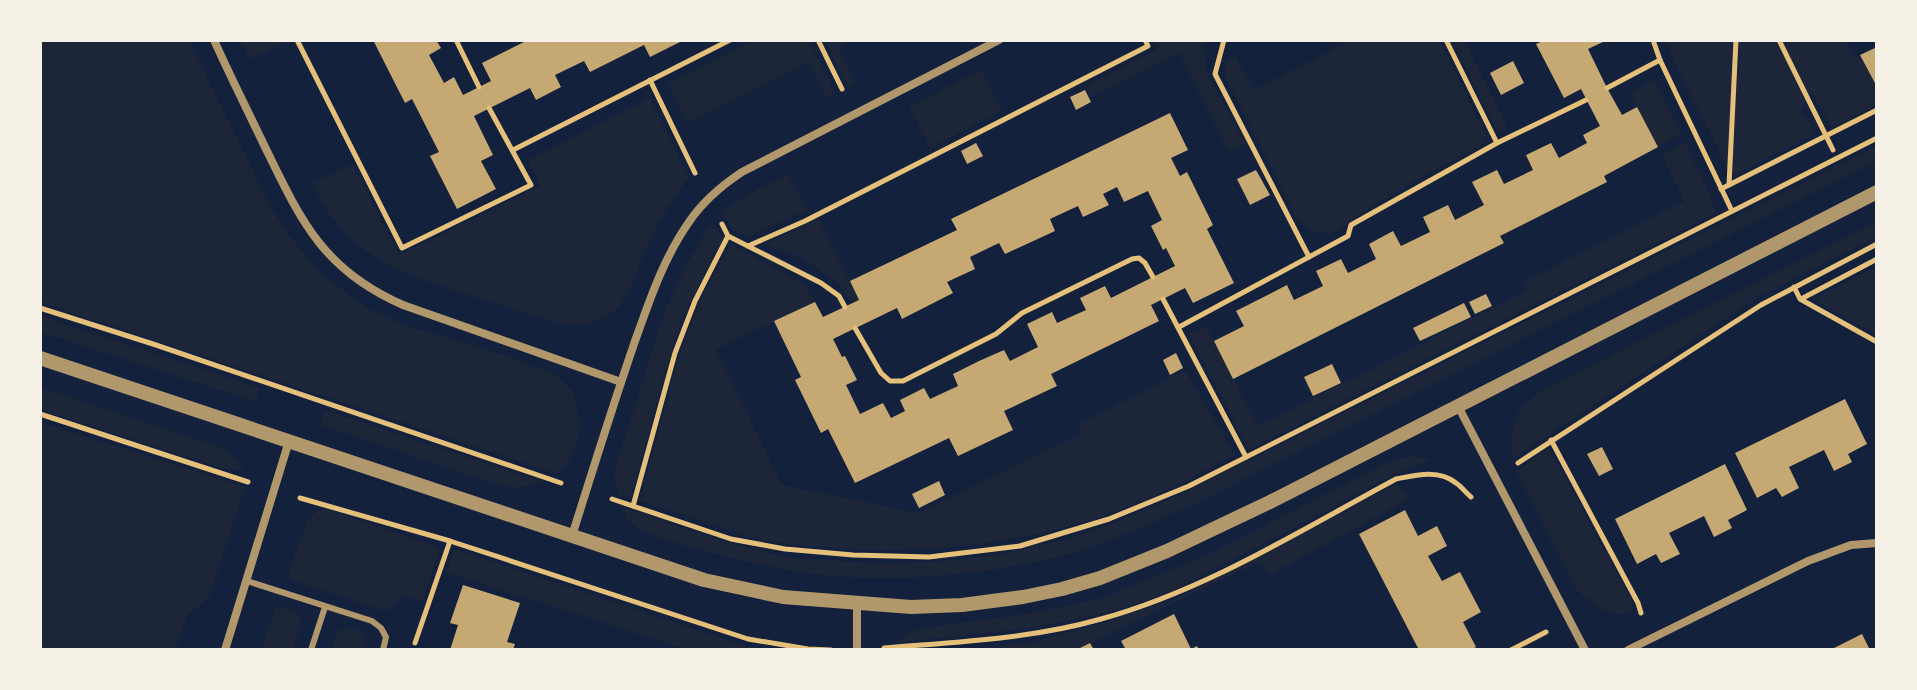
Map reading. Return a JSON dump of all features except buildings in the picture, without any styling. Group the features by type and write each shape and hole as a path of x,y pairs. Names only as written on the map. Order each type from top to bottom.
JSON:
{"street":[{"path":"214,40 295,209 332,259 379,295 621,382"},
{"path":"572,536 621,382 660,274 689,221 708,198 742,172 999,40"},
{"path":"40,358 704,580 783,597 911,607 962,605 1062,589 1100,578 1167,551 1877,192"},
{"path":"1458,406 1585,650"},
{"path":"225,650 289,441"},
{"path":"1628,650 1808,561 1851,545 1877,543"},
{"path":"857,603 857,650"}],"lane":[{"path":"247,581 372,621 386,637 383,650"},
{"path":"311,650 325,607"}],"path":[{"path":"297,40 402,248 531,185 489,108"},
{"path":"456,40 479,87"},
{"path":"513,150 730,40"},
{"path":"818,40 854,114"},
{"path":"748,246 805,221 1148,46 1145,40"},
{"path":"1224,40 1215,74 1309,257"},
{"path":"1446,40 1497,143"},
{"path":"1653,40 1732,211"},
{"path":"1729,185 1736,40"},
{"path":"1779,40 1833,150"},
{"path":"1607,88 1660,60"},
{"path":"650,80 728,236 821,283 839,296 845,307"},
{"path":"1179,327 1348,236 1351,225 1497,143 1586,100"},
{"path":"1721,189 1877,110"},
{"path":"40,308 731,539 785,549 929,557 1020,546 1109,519 1189,486 1877,138"},
{"path":"633,506 675,353 695,301 728,236"},
{"path":"882,649 1038,632 1101,619 1173,594 1238,565 1396,479 1423,473 1438,475 1455,481 1470,497 1551,440 1761,305 1877,244"},
{"path":"855,328 881,373 890,381 903,381 996,334 1022,313 1132,259 1139,258 1145,263 1153,277"},
{"path":"1800,299 1877,259"},
{"path":"1794,287 1800,299 1877,342"},
{"path":"1163,299 1246,457"},
{"path":"40,414 273,491 450,541 765,647 832,650"},
{"path":"1551,440 1638,603 1650,639"},
{"path":"413,650 450,541"},
{"path":"1511,650 1541,634"}],"shaded area":[{"path":"40,40 189,40 271,207 289,236 324,276 366,307 405,325 504,355 554,374 571,389 577,405 580,423 578,441 569,461 557,474 40,302"},
{"path":"240,40 289,40 250,60"},
{"path":"755,40 809,40 835,93 827,97 809,62 687,123 667,84"},
{"path":"824,40 853,40 838,48 856,83 848,87"},
{"path":"1153,40 1204,40 1206,72 1246,144 1229,152 1179,53 1091,97 1086,86 1157,49"},
{"path":"1351,40 1440,40 1485,134 1485,141 1389,196 1341,228 1328,233 1319,232 1296,218 1224,74 1226,62 1236,57 1254,90"},
{"path":"1451,40 1464,40 1507,126 1498,132"},
{"path":"1665,40 1845,40 1854,58 1860,55 1877,87 1877,104 1832,128 1812,92 1801,109 1815,134 1732,176"},
{"path":"981,70 1002,111 930,148 909,107"},
{"path":"1654,79 1681,134 1658,147 1630,93"},
{"path":"650,98 689,177 654,233 626,297 610,314 591,322 563,325 440,286 391,266 361,247 341,229 312,183 352,164 399,255 541,186 528,160"},
{"path":"1685,142 1716,213 1248,450 1189,334 1206,326 1258,426 1526,291 1523,282 1684,201 1662,155"},
{"path":"1877,146 1877,161 1189,507 1122,536 1071,553 954,575 887,578 820,575 756,564 665,540 631,523 623,507 754,550 840,561 907,563 973,558 1071,537 1181,494"},
{"path":"788,174 807,210 750,236 734,231 721,212"},
{"path":"819,219 859,300 852,303 840,284 801,257 763,244"},
{"path":"1877,221 1877,237 1760,296 1513,458 1514,423 1524,405 1541,391"},
{"path":"711,222 723,238 681,321 631,498 619,495 614,481 615,468 665,310"},
{"path":"730,244 803,283 815,302 716,349 782,485 918,513 1082,433 1078,424 1185,370 1235,455 1154,496 1103,516 1020,537 930,548 885,550 797,545 755,538 640,501 691,322"},
{"path":"1877,267 1877,335 1813,299"},
{"path":"40,314 260,388 257,402 40,332"},
{"path":"40,387 223,448 246,471 221,468 40,409"},
{"path":"325,410 543,482 517,488 501,486 321,425"},
{"path":"40,422 245,487 209,597 187,615 175,650 40,650"},
{"path":"1549,448 1632,601 1630,613 1608,612 1576,589 1516,471"},
{"path":"1412,456 1432,460 1393,475 1168,593 1106,613 1028,628 897,643 907,634 923,628 1027,614 1103,598 1213,552 1384,464"},
{"path":"1396,484 1409,499 1269,575 1261,561 1076,650 957,650 1029,643 1113,620 1179,597"},
{"path":"326,509 440,548 422,602 400,595 389,610 381,610 291,580 288,574 308,520 317,511"},
{"path":"455,549 755,649 688,650 446,572"},
{"path":"277,605 300,616 293,650 261,650"},
{"path":"349,627 361,631 365,637 363,650 331,650 337,632"}]}
